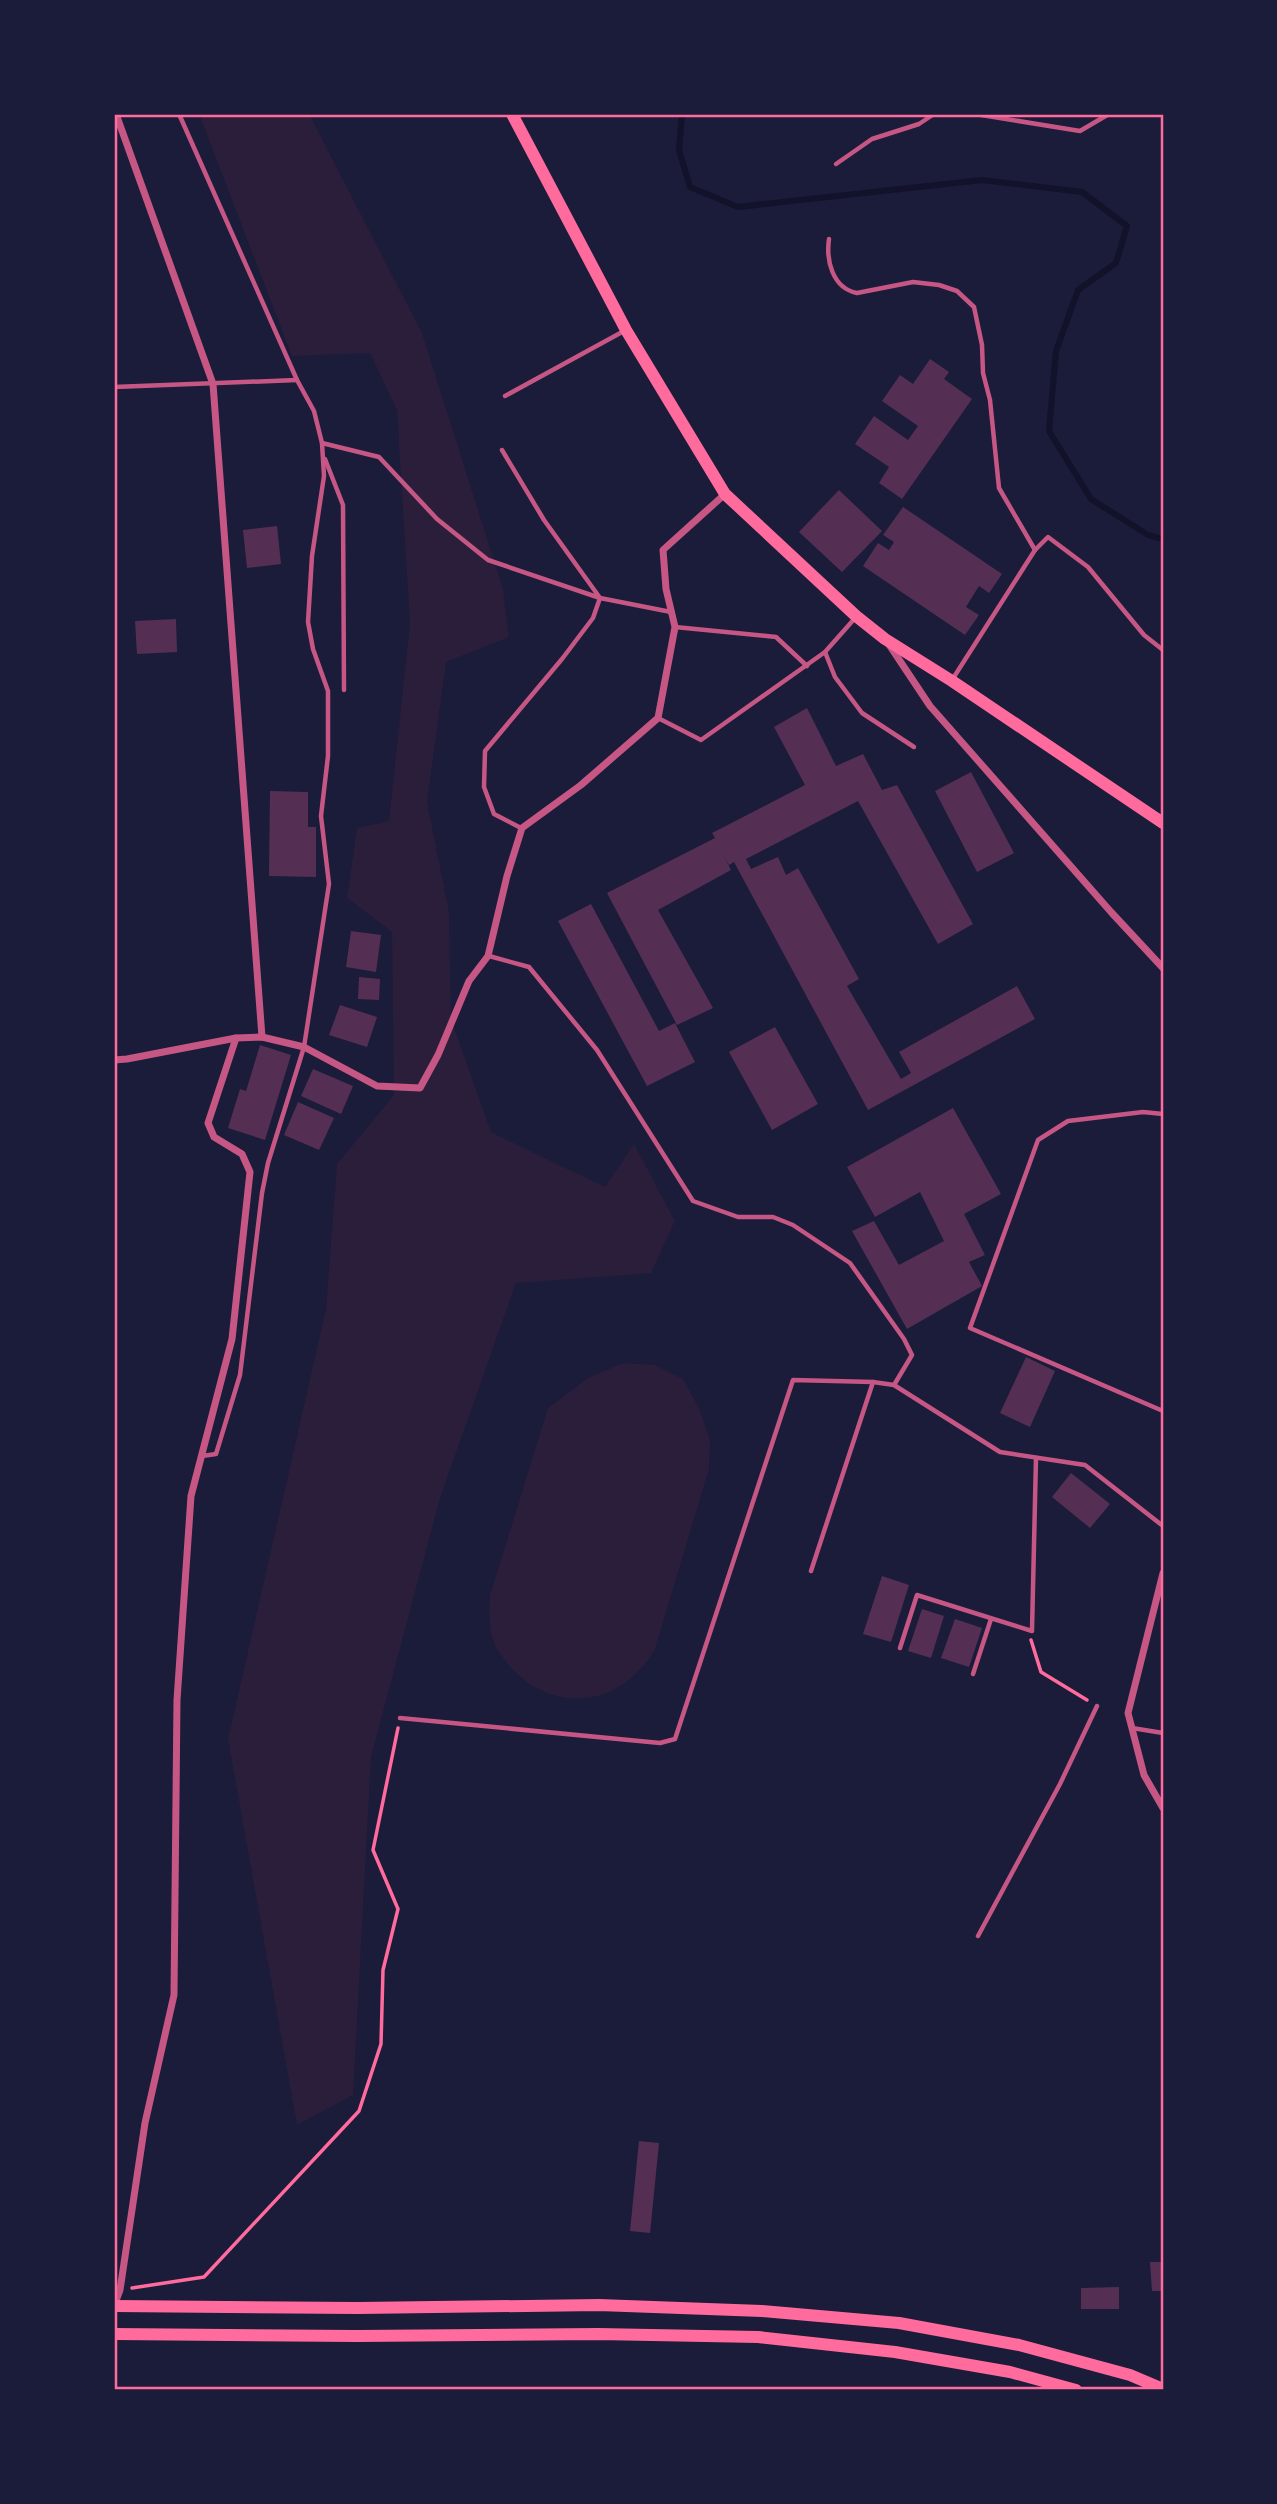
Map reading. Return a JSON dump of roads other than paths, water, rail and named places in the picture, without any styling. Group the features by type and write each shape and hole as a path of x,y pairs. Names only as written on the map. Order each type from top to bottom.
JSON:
{"main road":[{"path":"512,114 626,330 725,494 856,616 885,639 1163,823"},
{"path":"114,2307 599,2305 776,2312 899,2323 1019,2345 1129,2375 1163,2389"},
{"path":"114,2334 598,2334 758,2337 895,2351 1010,2372 1076,2390"}],"street":[{"path":"116,114 213,384 262,1037"},
{"path":"114,1060 236,1038 262,1037 304,1047 377,1086 421,1088 469,981 488,956 507,876 522,828 581,785 658,718 675,627 666,589 663,550 725,494"},
{"path":"885,639 930,706 1163,968"},
{"path":"114,2307 120,2290 145,2123 174,1995 177,1700 191,1496 232,1339 250,1172 242,1154 214,1137 208,1123 236,1038"},
{"path":"1163,1573 1128,1713 1144,1775 1163,1808"}],"lane":[{"path":"179,114 297,380 314,411 322,443 324,476 312,556 308,622 313,649 328,691 328,756 321,816 329,884 304,1047 266,1173 240,1375 216,1454 201,1456"},
{"path":"836,164 872,139 919,124 934,114"},
{"path":"975,114 1080,131 1109,114"},
{"path":"829,239 827,256 834,276 851,292 913,282 939,285 957,291 975,307 982,345 983,373 990,400 999,488 1035,550"},
{"path":"505,396 626,330"},
{"path":"114,387 297,380"},
{"path":"322,443 379,457 437,519 488,560 600,598 671,612"},
{"path":"502,450 544,520 600,598"},
{"path":"323,455 342,505 344,690"},
{"path":"952,681 1035,550 1048,537 1088,567 1144,635 1163,650"},
{"path":"522,828 494,814 484,787 485,751 593,618 600,598"},
{"path":"658,718 701,740 825,652 856,616"},
{"path":"675,627 776,637 807,666"},
{"path":"825,652 835,677 862,713 914,747"},
{"path":"488,956 529,967 597,1050 693,1201 738,1217 772,1217 793,1225 850,1263 904,1339 912,1355 894,1385"},
{"path":"1163,1114 1143,1112 1068,1121 1038,1140 970,1328 1163,1411"},
{"path":"400,1718 660,1742 675,1738 793,1380 894,1385 1000,1452 1086,1465 1163,1525"},
{"path":"811,1571 873,1382"},
{"path":"900,1648 917,1595 1032,1631 1036,1458"},
{"path":"973,1674 990,1619"},
{"path":"978,1936 1060,1784 1097,1706"},
{"path":"1132,1728 1163,1733"}],"waterway":[{"path":"682,114 679,150 690,187 738,207 982,180 1082,192 1127,226 1116,263 1078,290 1056,351 1049,431 1091,499 1148,535 1163,539"}]}
